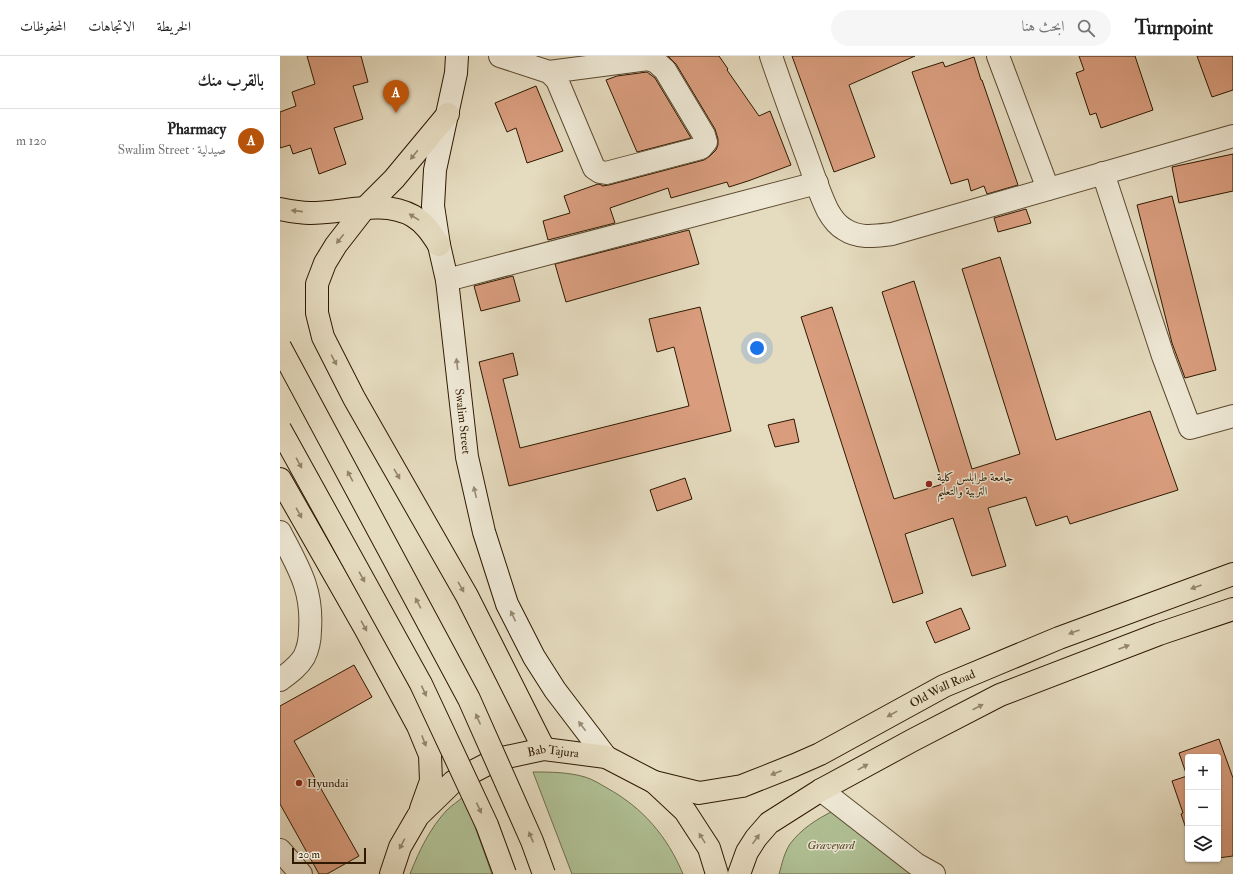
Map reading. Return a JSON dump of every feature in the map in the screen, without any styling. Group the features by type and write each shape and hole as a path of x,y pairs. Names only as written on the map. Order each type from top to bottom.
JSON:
{"main road":[{"path":"448,114 394,179 364,209 336,245 325,263 317,284 317,313 323,337 358,404 467,596 544,749"},
{"path":"280,209 310,213 388,207 414,216 429,229 439,245"},
{"path":"280,347 469,699 532,841 544,874"},
{"path":"280,429 421,684 487,825 506,874"},
{"path":"280,479 365,628 418,726 430,755 431,780 418,816"},
{"name":"Old Wall Road","path":"654,782 699,794 742,786 795,766 820,754 944,686 1059,638 1233,574"},
{"path":"739,874 747,852 756,838 769,823 821,790 914,740 1000,695 1159,634 1233,609"},
{"name":"Bab Tajura","path":"390,874 400,847 418,816 453,782 496,759 544,749 606,757 654,782 685,811 709,848 717,874"}],"street":[{"name":"Swalim Street","path":"457,56 456,73 435,170 434,206 439,245 447,280 468,458 484,532 507,604 527,645 551,684 606,757"},
{"path":"500,56 549,72 648,59 656,62 665,70 704,135 706,142 701,148 606,173 600,172 594,168 557,80 549,72"},
{"path":"770,56 828,211 836,222 845,229 855,234 871,237 892,234 1233,136"},
{"path":"998,56 1048,189"},
{"path":"1103,173 1163,356 1190,428 1233,416"},
{"path":"447,280 817,183"},
{"path":"280,532 303,576 310,599 311,618 310,639 304,656 294,670 280,680"},
{"path":"821,790 916,864 934,874"},
{"path":"280,850 301,874"}],"green space":[{"path":"533,772 552,772 579,775 596,782 620,796 643,814 661,835 677,860 683,874 572,874"},
{"path":"464,796 492,874 410,874 421,848 435,824 447,810"},
{"name":"Graveyard","path":"833,811 919,874 779,874 786,851 794,839 821,817"}],"building":[{"path":"307,56 361,56 368,82 353,86 363,119 334,128 346,164 319,174 311,148 293,154 290,145 280,148 280,112 296,106 292,92 315,84"},
{"path":"668,56 719,56 759,116 770,111 791,165 729,187 727,182 671,198 668,188 610,208 615,223 548,240 543,221 570,213 564,196 598,184 602,186 609,185 704,160 716,150 718,139 715,129 676,64"},
{"path":"792,56 915,56 849,85 875,157 834,172"},
{"path":"1079,56 1135,56 1153,110 1101,128 1096,113 1090,115 1076,73 1084,70"},
{"path":"1197,56 1233,56 1233,90 1212,97"},
{"path":"974,57 1018,185 987,194 984,186 971,191 968,179 951,184 912,72 943,62 945,67"},
{"path":"647,72 655,78 691,138 637,152 606,80 617,76"},
{"path":"536,86 563,151 527,163 516,128 507,132 495,103"},
{"path":"1233,154 1233,191 1179,203 1172,167"},
{"path":"1172,196 1216,370 1185,378 1172,343 1137,205"},
{"path":"1026,209 1031,223 998,232 994,218"},
{"path":"689,230 699,264 566,302 555,264"},
{"path":"1000,257 1056,440 1150,411 1178,490 1070,524 1067,516 1036,526 1026,497 988,508 1006,566 972,576 953,518 905,534 923,593 893,603 801,317 832,307 894,499 943,484 882,292 914,281 972,469 1020,454 962,269"},
{"path":"513,276 520,301 481,311 474,286"},
{"path":"700,307 731,431 509,486 479,362 513,353 518,375 503,379 520,448 689,406 674,347 657,352 649,319"},
{"path":"794,419 799,442 775,447 768,425"},
{"path":"685,478 692,499 657,511 650,490"},
{"path":"961,608 970,629 935,643 926,622"},
{"name":"Hyundai","path":"354,665 372,697 294,741 359,856 327,874 319,874 280,804 280,706"},
{"path":"1219,739 1233,778 1233,856 1221,858 1221,754 1185,754 1185,770 1179,753"},
{"path":"1185,777 1185,825 1181,814 1183,813 1172,781"}],"place":[{"name":"Pharmacy","path":"396,113"},
{"name":"جامعة طرابلس كلية التربية والتعليم","path":"929,484"},
{"name":"Hyundai","path":"299,783"}]}
